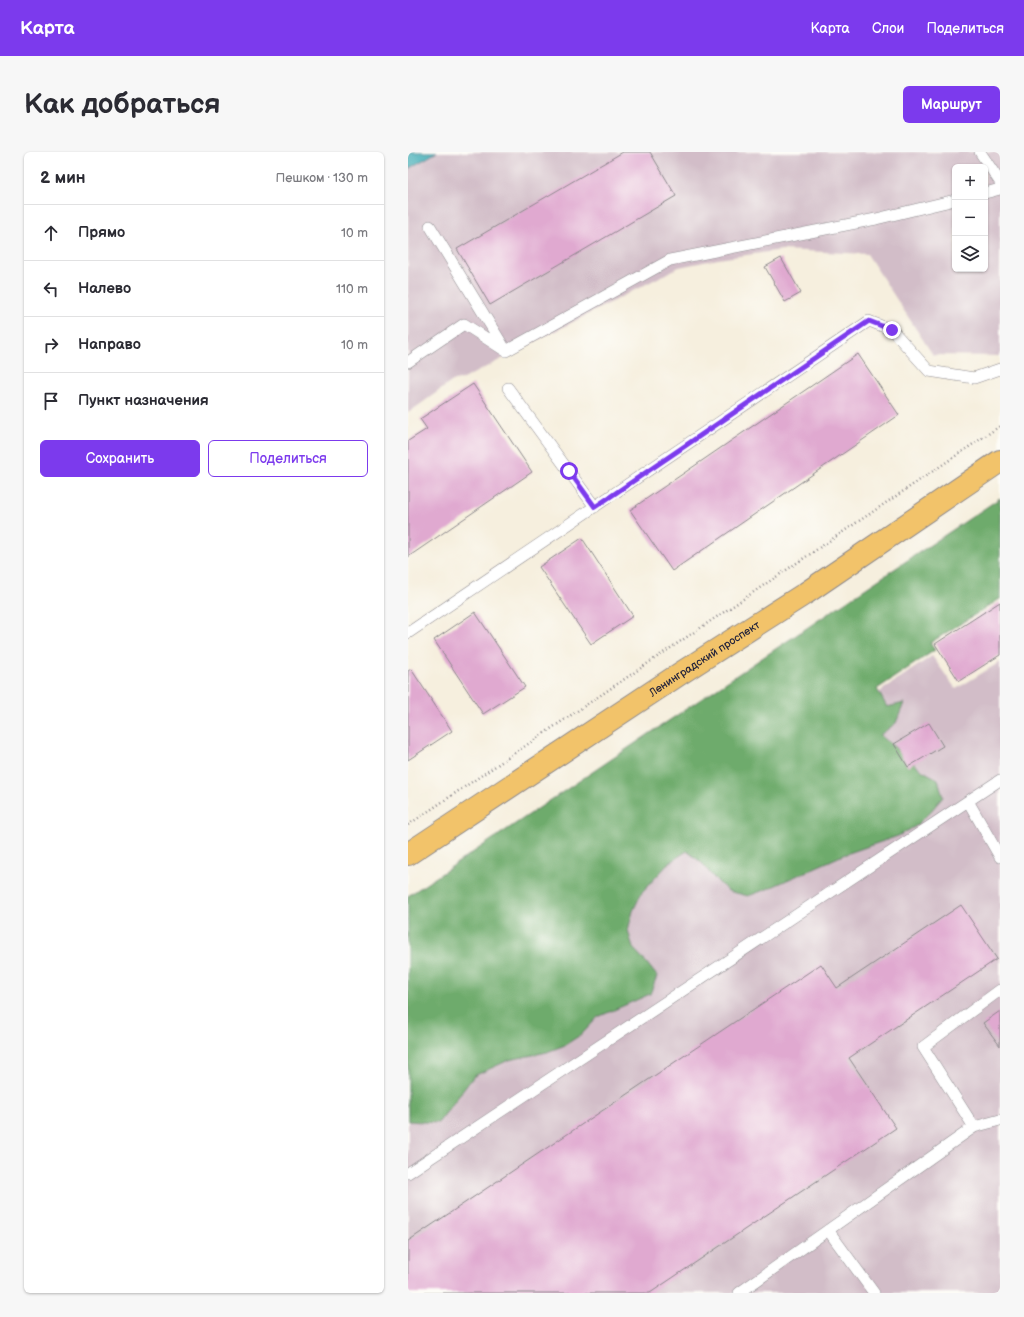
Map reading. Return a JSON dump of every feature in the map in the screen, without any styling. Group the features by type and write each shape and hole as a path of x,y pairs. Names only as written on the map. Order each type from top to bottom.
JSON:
{"main road":[{"name":"Ленинградский проспект","path":"408,854 681,673 806,593 1000,462"}],"lane":[{"path":"980,152 1000,182"},
{"path":"988,192 1000,189"},
{"path":"506,351 670,260 876,219 952,201"},
{"path":"430,226 506,351"},
{"path":"408,633 869,321 892,330 929,371 974,378 1000,369"},
{"path":"408,362 464,324 506,351"},
{"path":"508,388 595,507"},
{"path":"408,1173 1000,780"},
{"path":"968,801 1000,857"},
{"path":"974,1127 924,1047 1000,990"},
{"path":"738,1293 974,1127 1000,1120"},
{"path":"828,1230 874,1293"}],"path":[{"path":"408,825 1000,426"}],"shaded area":[{"path":"437,152 1000,152 1000,356 933,355 867,254 782,250 718,259 679,267 463,379 454,380 408,413 408,169"},
{"path":"932,656 956,689 1000,662 1000,1293 408,1293 408,1015"}],"green space":[{"path":"1000,498 1000,599 930,643 935,650 877,689 887,707 904,703 896,723 880,735 923,771 938,779 943,797 930,812 916,826 898,836 843,855 748,896 728,891 713,877 702,863 687,851 670,862 642,892 633,911 628,930 633,948 657,976 650,994 598,1017 582,1034 565,1045 547,1052 509,1060 474,1076 438,1123 408,1121 408,896"}],"water":[{"path":"408,152 437,152 408,169"}],"building":[{"path":"623,152 650,152 676,196 490,305 457,249"},
{"path":"781,258 801,293 785,302 765,267"},
{"path":"858,354 899,415 672,571 630,510"},
{"path":"473,384 532,472 408,557 408,441 427,429 420,419"},
{"path":"582,538 633,616 591,644 539,567"},
{"path":"1000,602 1000,655 959,681 935,644"},
{"path":"475,612 525,687 483,714 434,640"},
{"path":"411,669 452,731 408,760 408,671"},
{"path":"929,723 943,746 908,767 894,744"},
{"path":"961,905 997,959 849,1058 896,1128 650,1293 408,1293 408,1241 821,964 837,988"},
{"path":"1000,1011 1000,1046 983,1023"}],"route":[{"path":"569,471 595,507 869,321 892,330"}]}
